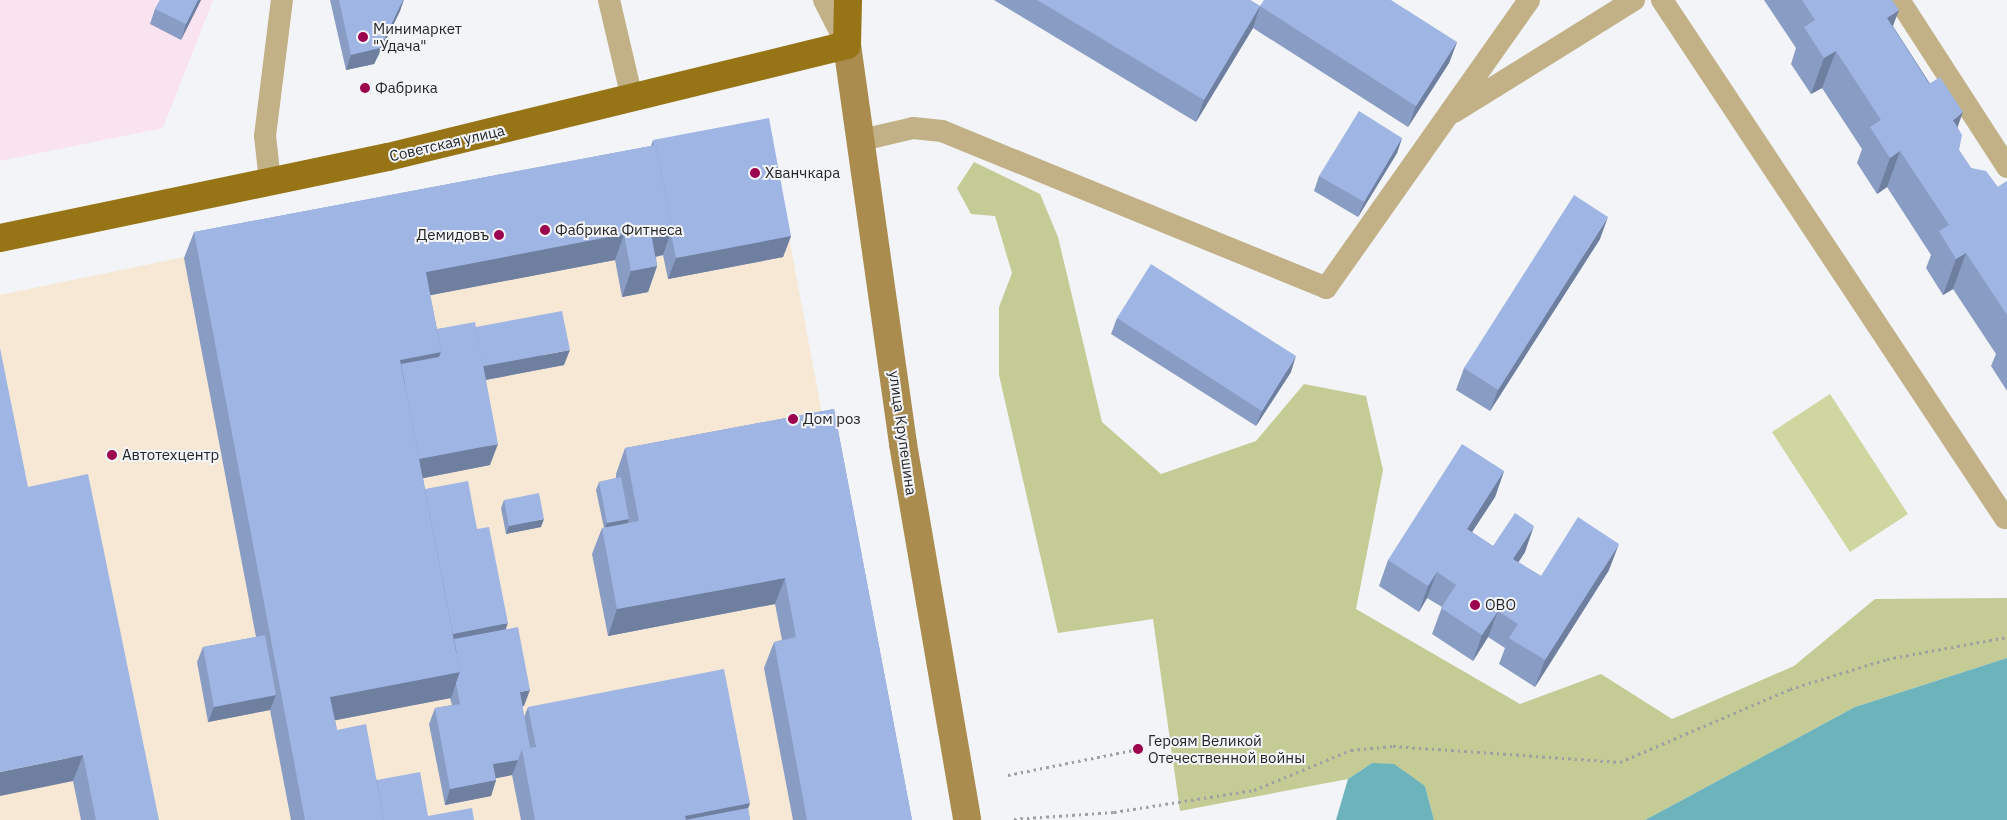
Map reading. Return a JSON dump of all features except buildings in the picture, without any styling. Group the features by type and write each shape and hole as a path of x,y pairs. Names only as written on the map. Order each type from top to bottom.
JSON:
{"main road":[{"path":"847,45 848,0"},
{"name":"Советская улица","path":"0,238 270,182 632,98 847,45"},
{"name":"улица Крупешина","path":"847,45 862,140 903,444 967,820"}],"lane":[{"path":"270,182 265,136 282,0"},
{"path":"609,0 632,98"},
{"path":"824,0 847,45"},
{"path":"862,140 913,128 942,131 1326,288 1529,0"},
{"path":"1446,117 1634,0"},
{"path":"1662,0 2005,518 2007,516"},
{"path":"1899,0 2007,167"}],"path":[{"path":"1014,819 1114,812 1254,790 1351,750 1385,746 1620,762 1790,689 1887,659 2007,637"},
{"path":"1008,775 1138,749"}],"shaded area":[{"path":"0,0 213,0 163,128 0,161"},
{"path":"770,136 898,820 0,820 0,295"}],"green space":[{"path":"974,162 1040,194 1058,237 1102,422 1161,474 1256,441 1304,384 1366,396 1383,470 1356,609 1520,704 1601,674 1672,719 1794,666 1875,599 2007,598 2007,658 1855,707 1645,820 1434,820 1425,786 1372,763 1348,779 1180,811 1153,619 1058,633 999,375 999,307 1012,273 995,216 971,214 957,188"},
{"path":"1830,394 1908,514 1850,552 1772,432"}],"water":[{"path":"2007,658 2007,820 1645,820 1855,707"},
{"path":"1372,763 1394,764 1425,786 1434,820 1336,820 1348,779"}],"place":[{"name":"Минимаркет \"Удача\"","path":"363,37"},
{"name":"Фабрика","path":"365,88"},
{"name":"Хванчкара","path":"755,173"},
{"name":"Фабрика Фитнеса","path":"545,230"},
{"name":"Демидовъ","path":"499,235"},
{"name":"Дом роз","path":"793,419"},
{"name":"Автотехцентр","path":"112,455"},
{"name":"ОВО","path":"1475,605"},
{"name":"Героям Великой Отечественной войны","path":"1138,749"}]}
